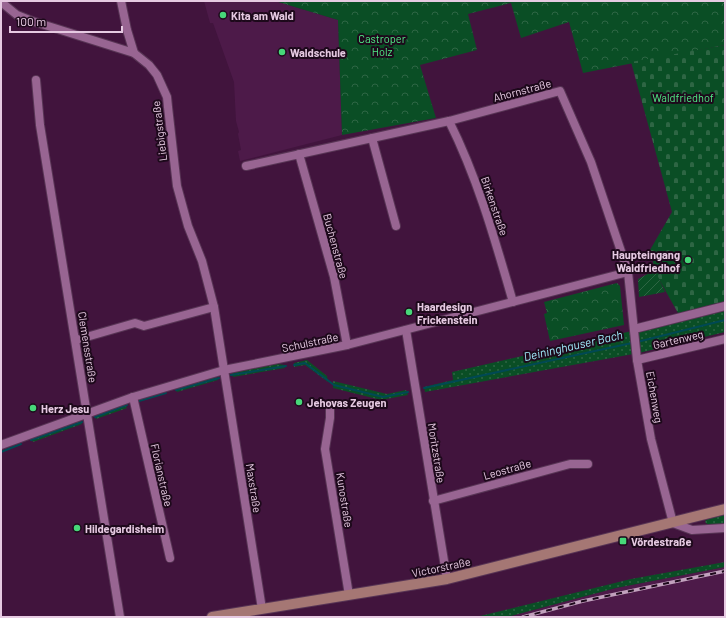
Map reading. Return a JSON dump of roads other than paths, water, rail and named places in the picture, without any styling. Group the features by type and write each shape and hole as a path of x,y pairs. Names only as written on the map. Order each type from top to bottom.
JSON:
{"street":[{"path":"121,1 127,30 134,53"},
{"name":"Liebigstraße","path":"1,2 17,15 32,21 134,53 149,65 157,75 167,97 177,186 188,226 202,261 214,307 224,370"},
{"name":"Clemensstraße","path":"36,80 40,125 120,617"},
{"name":"Ahornstraße","path":"246,166 449,121 560,91 591,162 628,272"},
{"name":"Birkenstraße","path":"449,121 464,151 488,214 513,302"},
{"path":"372,138 396,226"},
{"name":"Buchenstraße","path":"299,154 334,277 347,345"},
{"name":"Schulstraße","path":"1,445 133,397 224,370 347,345 628,272"},
{"name":"Eichenweg","path":"628,272 637,360 651,439 672,523"},
{"path":"634,329 725,306"},
{"path":"76,340 135,323 144,326 214,307"},
{"name":"Moritzstraße","path":"406,330 447,579"},
{"name":"Gartenweg","path":"637,360 725,340"},
{"name":"Maxstraße","path":"224,370 262,609"},
{"name":"Florianstraße","path":"133,397 170,558"},
{"name":"Kunostraße","path":"330,407 330,418 325,449 349,596"},
{"name":"Leostraße","path":"433,501 570,464 588,464"},
{"name":"Victorstraße","path":"212,617 447,579 725,509"},
{"path":"672,523 692,530 725,528"}],"waterway":[{"name":"Deininghauser Bach","path":"637,342 725,320"},
{"name":"Deininghauser Bach","path":"424,388 632,343"},
{"name":"Deininghauser Bach","path":"294,365 305,363 334,385 383,397 408,392"},
{"name":"Deininghauser Bach","path":"231,375 286,366"},
{"name":"Deininghauser Bach","path":"176,390 219,378"},
{"name":"Deininghauser Bach","path":"139,401 166,393"},
{"name":"Deininghauser Bach","path":"95,417 127,405"},
{"name":"Deininghauser Bach","path":"31,440 82,422"},
{"name":"Deininghauser Bach","path":"1,452 21,444"}],"railway":[{"path":"523,617 583,601 725,571"}],"place":[{"name":"Kita am Wald","path":"223,15"},
{"name":"Waldschule","path":"282,52"},
{"name":"Haupteingang Waldfriedhof","path":"688,260"},
{"name":"Haardesign Frickenstein","path":"409,312"},
{"name":"Jehovas Zeugen","path":"299,402"},
{"name":"Herz Jesu","path":"33,408"},
{"name":"Hildegardisheim","path":"77,528"},
{"name":"Vördestraße","path":"623,541"}],"park label":[{"name":"Castroper Holz","path":"382,44"},
{"name":"Waldfriedhof","path":"683,97"}]}
